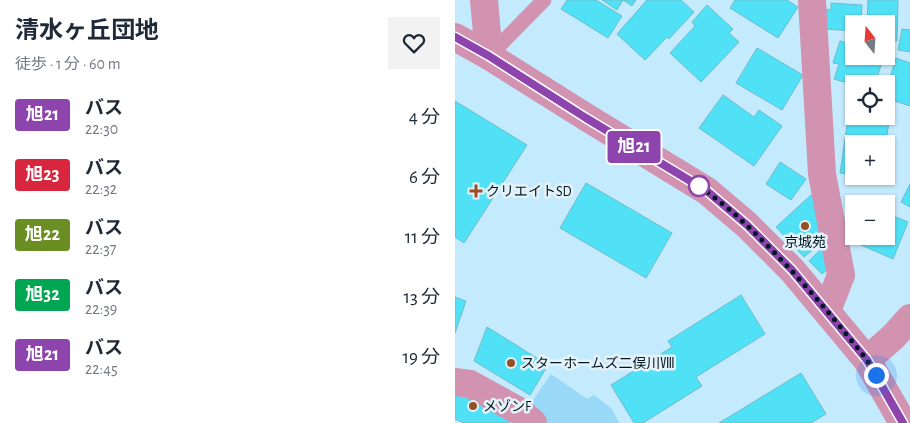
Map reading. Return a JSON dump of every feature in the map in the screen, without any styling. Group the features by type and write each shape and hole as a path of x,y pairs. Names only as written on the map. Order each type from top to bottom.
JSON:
{"street":[{"path":"484,0 489,56"},
{"path":"812,0 822,174 841,275 827,311"},
{"path":"455,37 489,56 586,118 707,191 747,225 792,270 867,360 903,423"},
{"path":"867,360 894,336 910,318"},
{"path":"455,382 470,384 519,411 533,423"}],"lane":[{"path":"489,56 544,0"}],"shaded area":[{"path":"551,374 587,399 594,395 612,409 619,423 547,423 529,406"}],"building":[{"path":"567,0 596,0 622,16 608,38 561,9"},
{"path":"602,0 623,0 617,10"},
{"path":"623,0 636,0 632,6"},
{"path":"647,0 681,0 694,12 669,39 667,37 645,60 617,34"},
{"path":"735,0 787,0 798,7 778,38 730,8"},
{"path":"868,0 898,0 897,41 895,41 895,15 867,15"},
{"path":"831,3 862,5 861,15 845,15 845,30 825,29 826,9 831,10"},
{"path":"707,5 733,29 729,33 739,42 701,82 670,53 695,26 692,22"},
{"path":"902,29 910,30 910,52 898,50"},
{"path":"840,41 845,42 845,65 881,65 878,75 845,75 845,82 834,79 839,64 833,63"},
{"path":"757,48 803,75 782,110 736,83"},
{"path":"896,58 910,63 910,106 895,101 895,75 891,75"},
{"path":"723,95 754,117 759,110 782,126 754,166 699,128"},
{"name":"クリエイトSD","path":"455,101 527,145 464,243 455,237"},
{"path":"847,125 888,125 887,135 846,135"},
{"path":"845,139 845,174 840,173"},
{"path":"780,162 806,179 791,200 766,184"},
{"path":"586,183 672,233 646,278 560,228"},
{"path":"910,184 910,207 901,202"},
{"path":"811,195 824,210 827,238 804,257 776,227"},
{"path":"895,217 908,222 893,259 861,245 895,245"},
{"path":"825,245 831,267 822,274 809,261"},
{"path":"741,295 765,334 696,377 702,386 643,423 634,423 611,385 672,347 668,341"},
{"path":"455,297 466,301 455,333"},
{"name":"スターホームズ二俣川Ⅷ","path":"487,327 548,365 530,395 474,361"},
{"path":"801,373 826,414 811,423 719,423"},
{"name":"メゾンF","path":"455,390 511,418 509,423 464,423 455,419"}],"bus line":[{"name":"旭21","path":"455,37 489,56 586,118 707,191 747,225 792,270 867,360 903,423"}],"place":[{"name":"クリエイトSD","path":"476,191"},
{"name":"京城苑","path":"805,226"},
{"name":"スターホームズ二俣川Ⅷ","path":"511,363"},
{"name":"メゾンF","path":"473,406"}],"route":[{"path":"699,186 692,182 707,191 747,225 792,270 867,360 876,375"}]}
